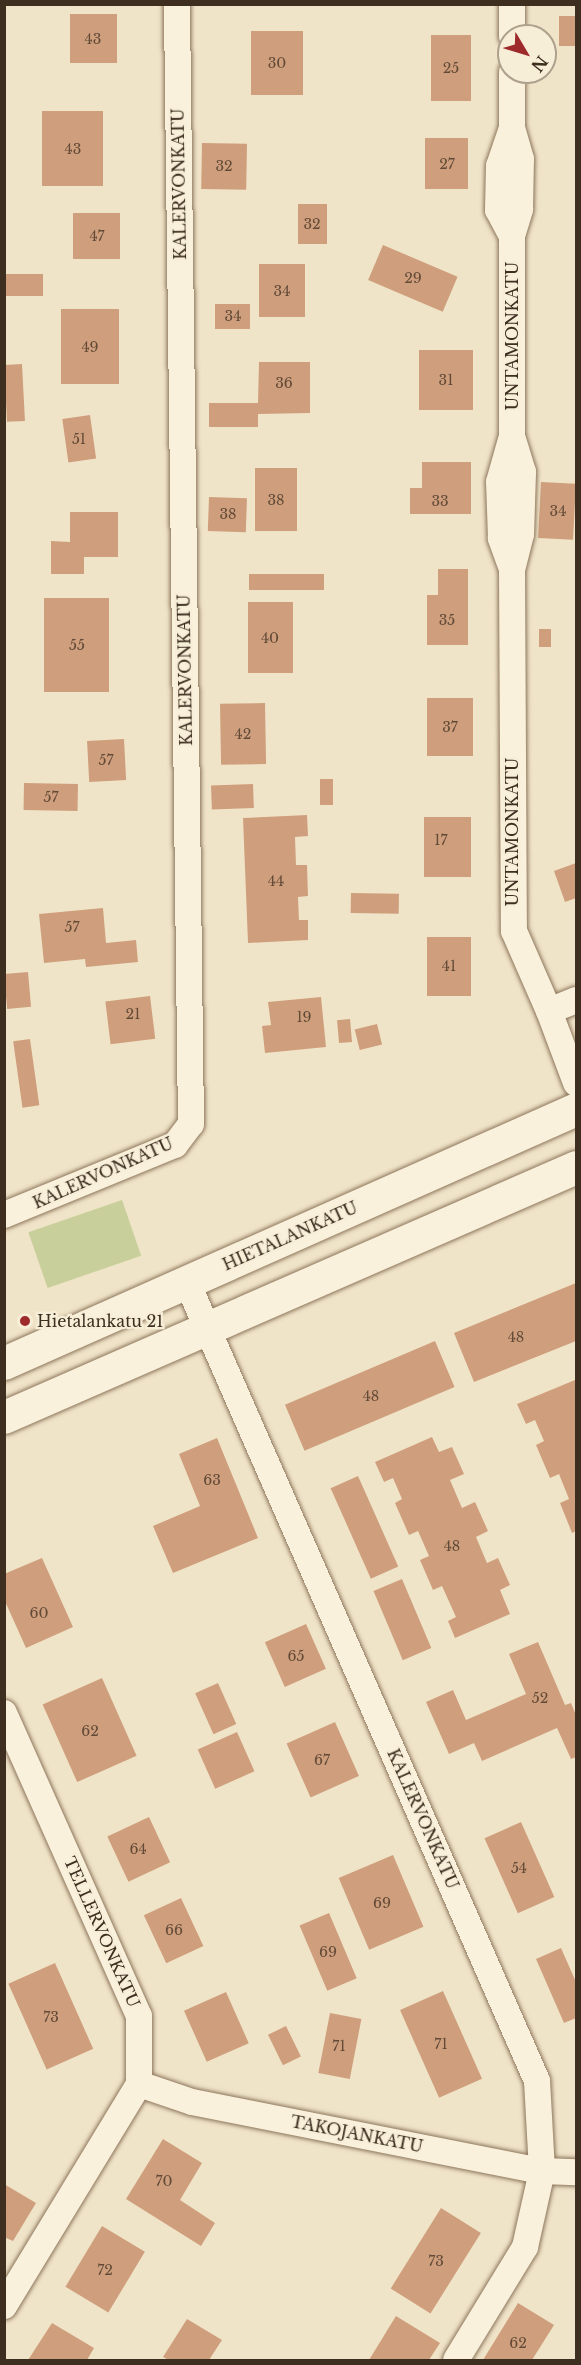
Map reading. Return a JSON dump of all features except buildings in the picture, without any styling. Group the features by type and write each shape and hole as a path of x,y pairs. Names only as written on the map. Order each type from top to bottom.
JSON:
{"main road":[{"name":"HIETALANKATU","path":"4,1363 576,1109"},
{"path":"4,1417 576,1167"}],"street":[{"name":"KALERVONKATU","path":"4,1215 175,1145 191,1124 177,4"},
{"path":"512,4 512,24"},
{"name":"UNTAMONKATU","path":"512,84 512,128 521,159 520,209 512,236 512,436 523,472 521,534 512,569 514,931 549,1011 576,1083"},
{"path":"549,1011 576,1000"},
{"name":"KALERVONKATU","path":"187,1282 537,2081 542,2171 525,2247 456,2361"},
{"name":"TELLERVONKATU","path":"4,1713 139,2016 140,2084"},
{"path":"4,2306 140,2084"},
{"name":"TAKOJANKATU","path":"140,2084 192,2102 542,2171 576,2172"}],"green space":[{"path":"122,1200 141,1256 48,1288 28,1232"}],"place":[{"name":"Hietalankatu 21","path":"25,1321"}]}
